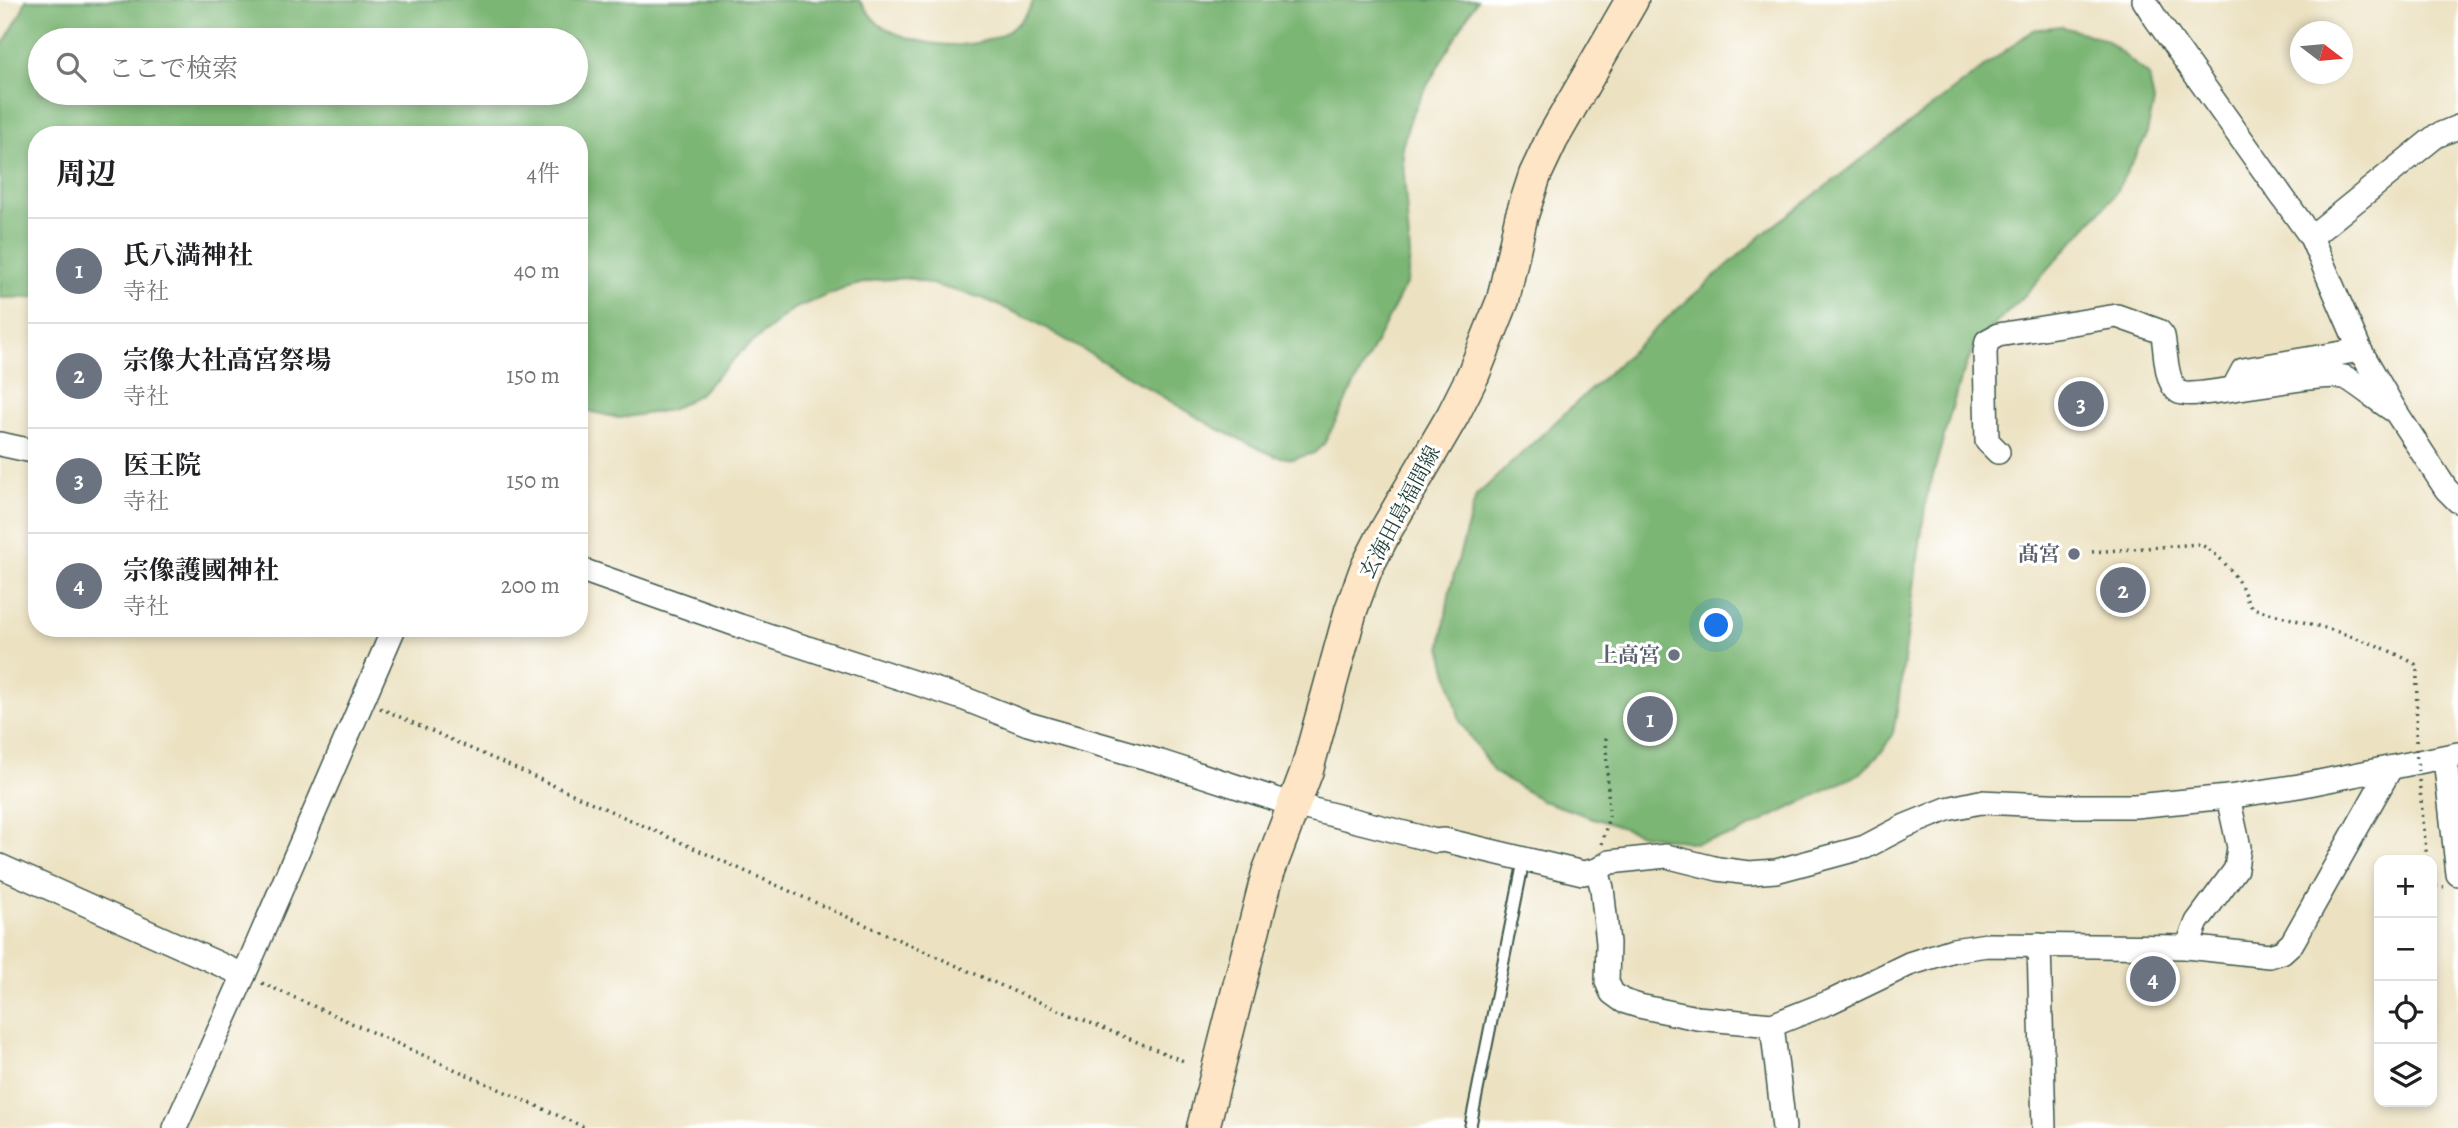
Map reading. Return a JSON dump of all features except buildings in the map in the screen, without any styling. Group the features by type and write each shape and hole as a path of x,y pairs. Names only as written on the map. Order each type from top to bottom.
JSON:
{"main road":[{"name":"玄海田島福間線","path":"1203,1128 1268,873 1322,721 1351,610 1366,569 1473,375 1503,300 1521,218 1535,175 1552,139 1632,0"}],"street":[{"path":"2144,0 2311,237 2360,350 2396,412 2446,489 2458,501"},
{"path":"2311,237 2436,136 2458,127"},
{"path":"1998,452 1987,441 1987,341 1998,335 2117,316 2159,331 2163,336 2171,381 2179,392 2189,395 2234,387 2343,377 2396,412"},
{"path":"2234,387 2244,370 2360,350"},
{"path":"0,444 28,450"},
{"path":"588,572 752,630 965,699 1028,724 1161,762 1294,805 1436,841 1583,873 1597,870 1610,862 1666,856 1718,869 1749,873 1776,871 1865,847 1905,826 1947,809 1980,802 2135,806 2228,797 2451,756 2458,874"},
{"path":"175,1128 390,637"},
{"path":"1597,870 1602,888 1608,943 1607,982 1612,993 1623,1001 1639,1006 1697,1018 1772,1025 1830,1002 1909,964 1953,950 1987,945 2188,947 2269,956 2282,952 2292,943 2390,769"},
{"path":"2188,947 2197,922 2236,869 2239,846 2228,797"},
{"path":"0,866 244,975"},
{"path":"2039,945 2044,1128"},
{"path":"1772,1025 1784,1128"}],"lane":[{"path":"1471,1128 1524,859"}],"path":[{"path":"2092,552 2199,544 2212,549 2241,585 2245,598 2255,609 2348,635 2415,664 2416,749 2426,855"},
{"path":"363,700 1020,993 1186,1062"},
{"path":"1597,870 1609,816 1606,738"},
{"path":"244,975 586,1128"}],"green space":[{"path":"26,0 859,0 877,23 899,34 920,41 965,44 987,40 1007,32 1023,19 1034,0 1477,0 1424,91 1411,117 1402,147 1410,256 1407,282 1324,444 1314,453 1293,459 1275,456 1216,428 1032,320 982,298 909,278 876,280 848,287 793,309 744,349 698,395 670,410 619,418 588,411 588,126 28,126 28,297 0,298 0,49"},
{"path":"2060,26 2106,40 2149,76 2154,102 2146,137 2113,197 2023,297 1976,343 1959,383 1926,500 1897,711 1893,733 1883,750 1861,773 1735,835 1695,843 1641,834 1543,801 1494,772 1460,721 1441,646 1450,589 1476,496 1664,321 1768,230 2033,30"}],"place":[{"name":"医王院","path":"2081,404"},
{"name":"髙宮","path":"2074,554"},
{"name":"宗像大社高宮祭場","path":"2123,590"},
{"name":"上高宮","path":"1674,655"},
{"name":"氏八満神社","path":"1650,719"},
{"name":"宗像護國神社","path":"2153,979"}]}
